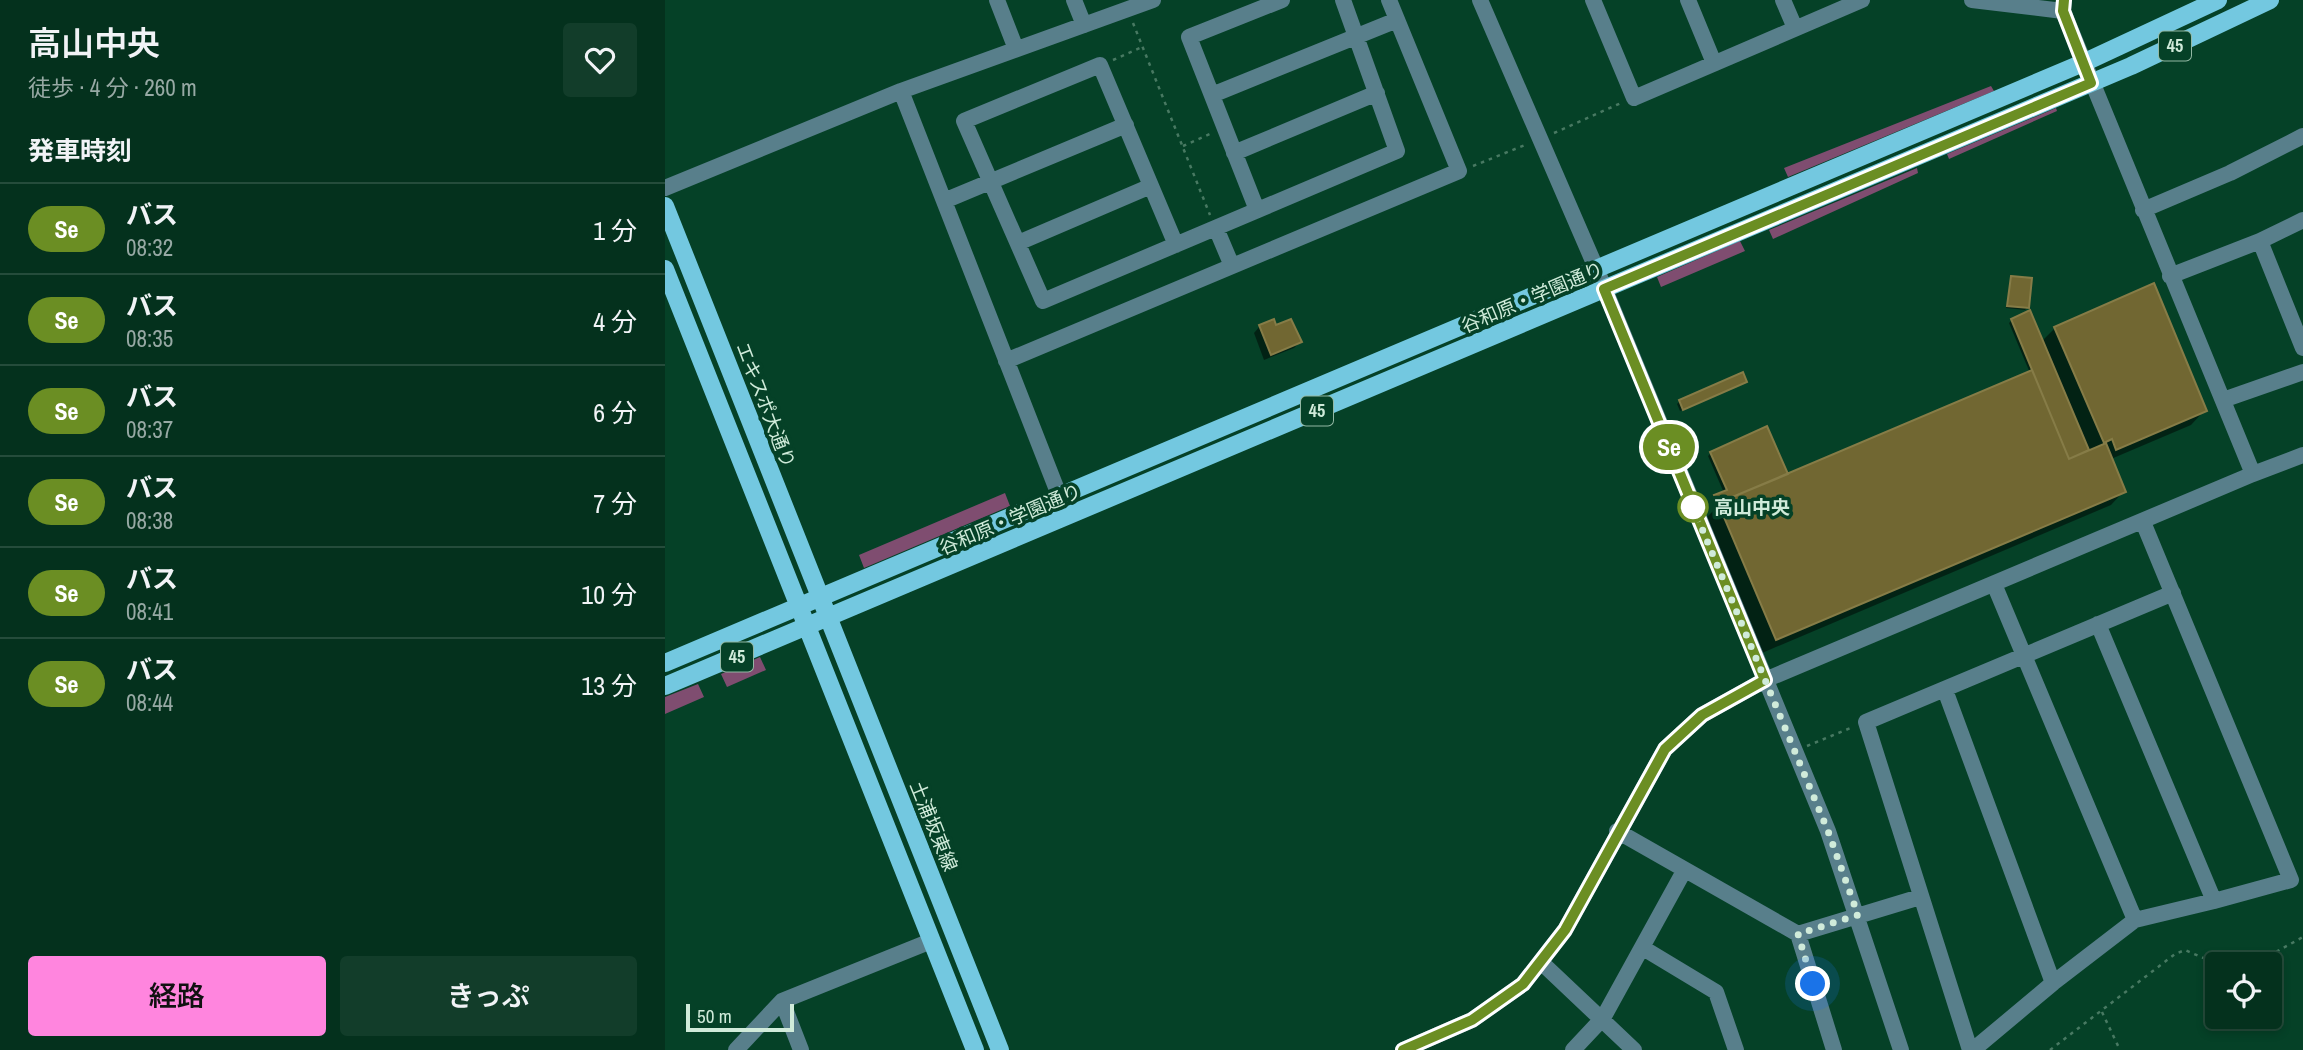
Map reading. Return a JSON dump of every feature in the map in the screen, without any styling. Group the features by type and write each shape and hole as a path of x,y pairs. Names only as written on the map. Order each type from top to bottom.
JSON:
{"main road":[{"name":"谷和原・学園通り","path":"799,606 2083,63 2218,0"},
{"name":"谷和原・学園通り","path":"808,627 2091,83 2270,0"},
{"name":"エキスポ大通り","path":"665,206 828,619"},
{"path":"665,269 975,1050"},
{"name":"45","path":"665,663 799,606"},
{"name":"土浦坂東線","path":"828,619 1000,1050"},
{"name":"45","path":"665,686 808,627"}],"street":[{"path":"997,0 1016,49"},
{"path":"1074,0 1084,25"},
{"path":"665,188 901,91 1153,0"},
{"path":"1257,210 1189,37 1282,0"},
{"path":"1176,244 1100,65 964,121 1043,301 1397,151 1343,0"},
{"path":"1006,361 1459,171 1389,0"},
{"path":"1480,0 1596,268 1828,831 1901,1050"},
{"path":"1593,0 1634,97 1862,0"},
{"path":"1688,0 1714,63"},
{"path":"1783,0 1795,28"},
{"path":"1972,0 2063,5 2091,83 2253,474"},
{"path":"1212,95 1397,20"},
{"path":"901,91 1059,495"},
{"path":"1234,153 1377,93"},
{"path":"944,201 1126,125"},
{"path":"2143,210 2230,173 2303,136"},
{"path":"1018,243 1151,186"},
{"path":"2170,276 2260,241 2303,219"},
{"path":"1216,228 1232,266"},
{"path":"2260,241 2303,348"},
{"path":"2223,400 2303,372"},
{"path":"1403,1050 1472,1020 1500,1004 1542,963 1565,930 1617,831 1665,749 1702,715 1765,680 2303,455"},
{"path":"2143,522 2173,593 2291,880 2135,920 1972,1050 1920,897 1866,722 2173,593"},
{"path":"1994,584 2135,920"},
{"path":"2098,624 2214,901"},
{"path":"1945,690 2053,983"},
{"path":"1617,831 1798,934 1834,1050"},
{"path":"1573,1050 1603,1018 1684,871"},
{"path":"1798,934 1920,897"},
{"path":"736,1050 782,1000 932,941"},
{"path":"1643,948 1716,992 1736,1050"},
{"path":"1542,963 1634,1050"},
{"path":"782,1000 801,1050"}],"path":[{"path":"1127,9 1216,228"},
{"path":"1100,65 1143,47"},
{"path":"1183,146 1224,128"},
{"path":"1805,747 1866,722"},
{"path":"2276,952 2303,937"},
{"path":"2050,1050 2185,950 2205,959"},
{"path":"2101,1011 2120,1050"}],"shaded area":[{"path":"1991,86 1994,91 1788,177 1784,168"},
{"path":"2056,108 2057,111 1949,159 1947,154"},
{"path":"1917,168 1918,173 1773,239 1769,230"},
{"path":"1740,241 1745,251 1661,287 1657,277"},
{"path":"1005,493 1010,506 864,568 859,555"},
{"path":"760,657 766,670 727,687 721,674"},
{"path":"698,684 704,697 665,714 665,697"}],"building":[{"path":"2011,276 2032,278 2029,308 2007,306"},
{"path":"2154,283 2207,411 2116,450 2112,439 2104,443 2054,327"},
{"path":"2030,310 2089,450 2069,459 2011,319"},
{"path":"1274,319 1276,325 1291,319 1302,342 1271,355 1259,325"},
{"path":"2032,370 2069,459 2106,443 2126,492 1776,640 1718,503"},
{"path":"1743,372 1747,382 1683,410 1679,400"},
{"path":"1767,426 1788,474 1718,503 1714,495 1727,490 1710,452"}],"bus line":[{"name":"Se","path":"1403,1050 1472,1020 1500,1004 1523,984 1542,963 1565,930 1647,776 1665,749 1702,715 1765,680 1604,289 2091,83 2063,11 2064,0"}],"place":[{"name":"高山中央","path":"1693,507"}],"route":[{"path":"1693,507 1828,831 1858,915 1798,934 1813,984"}]}
